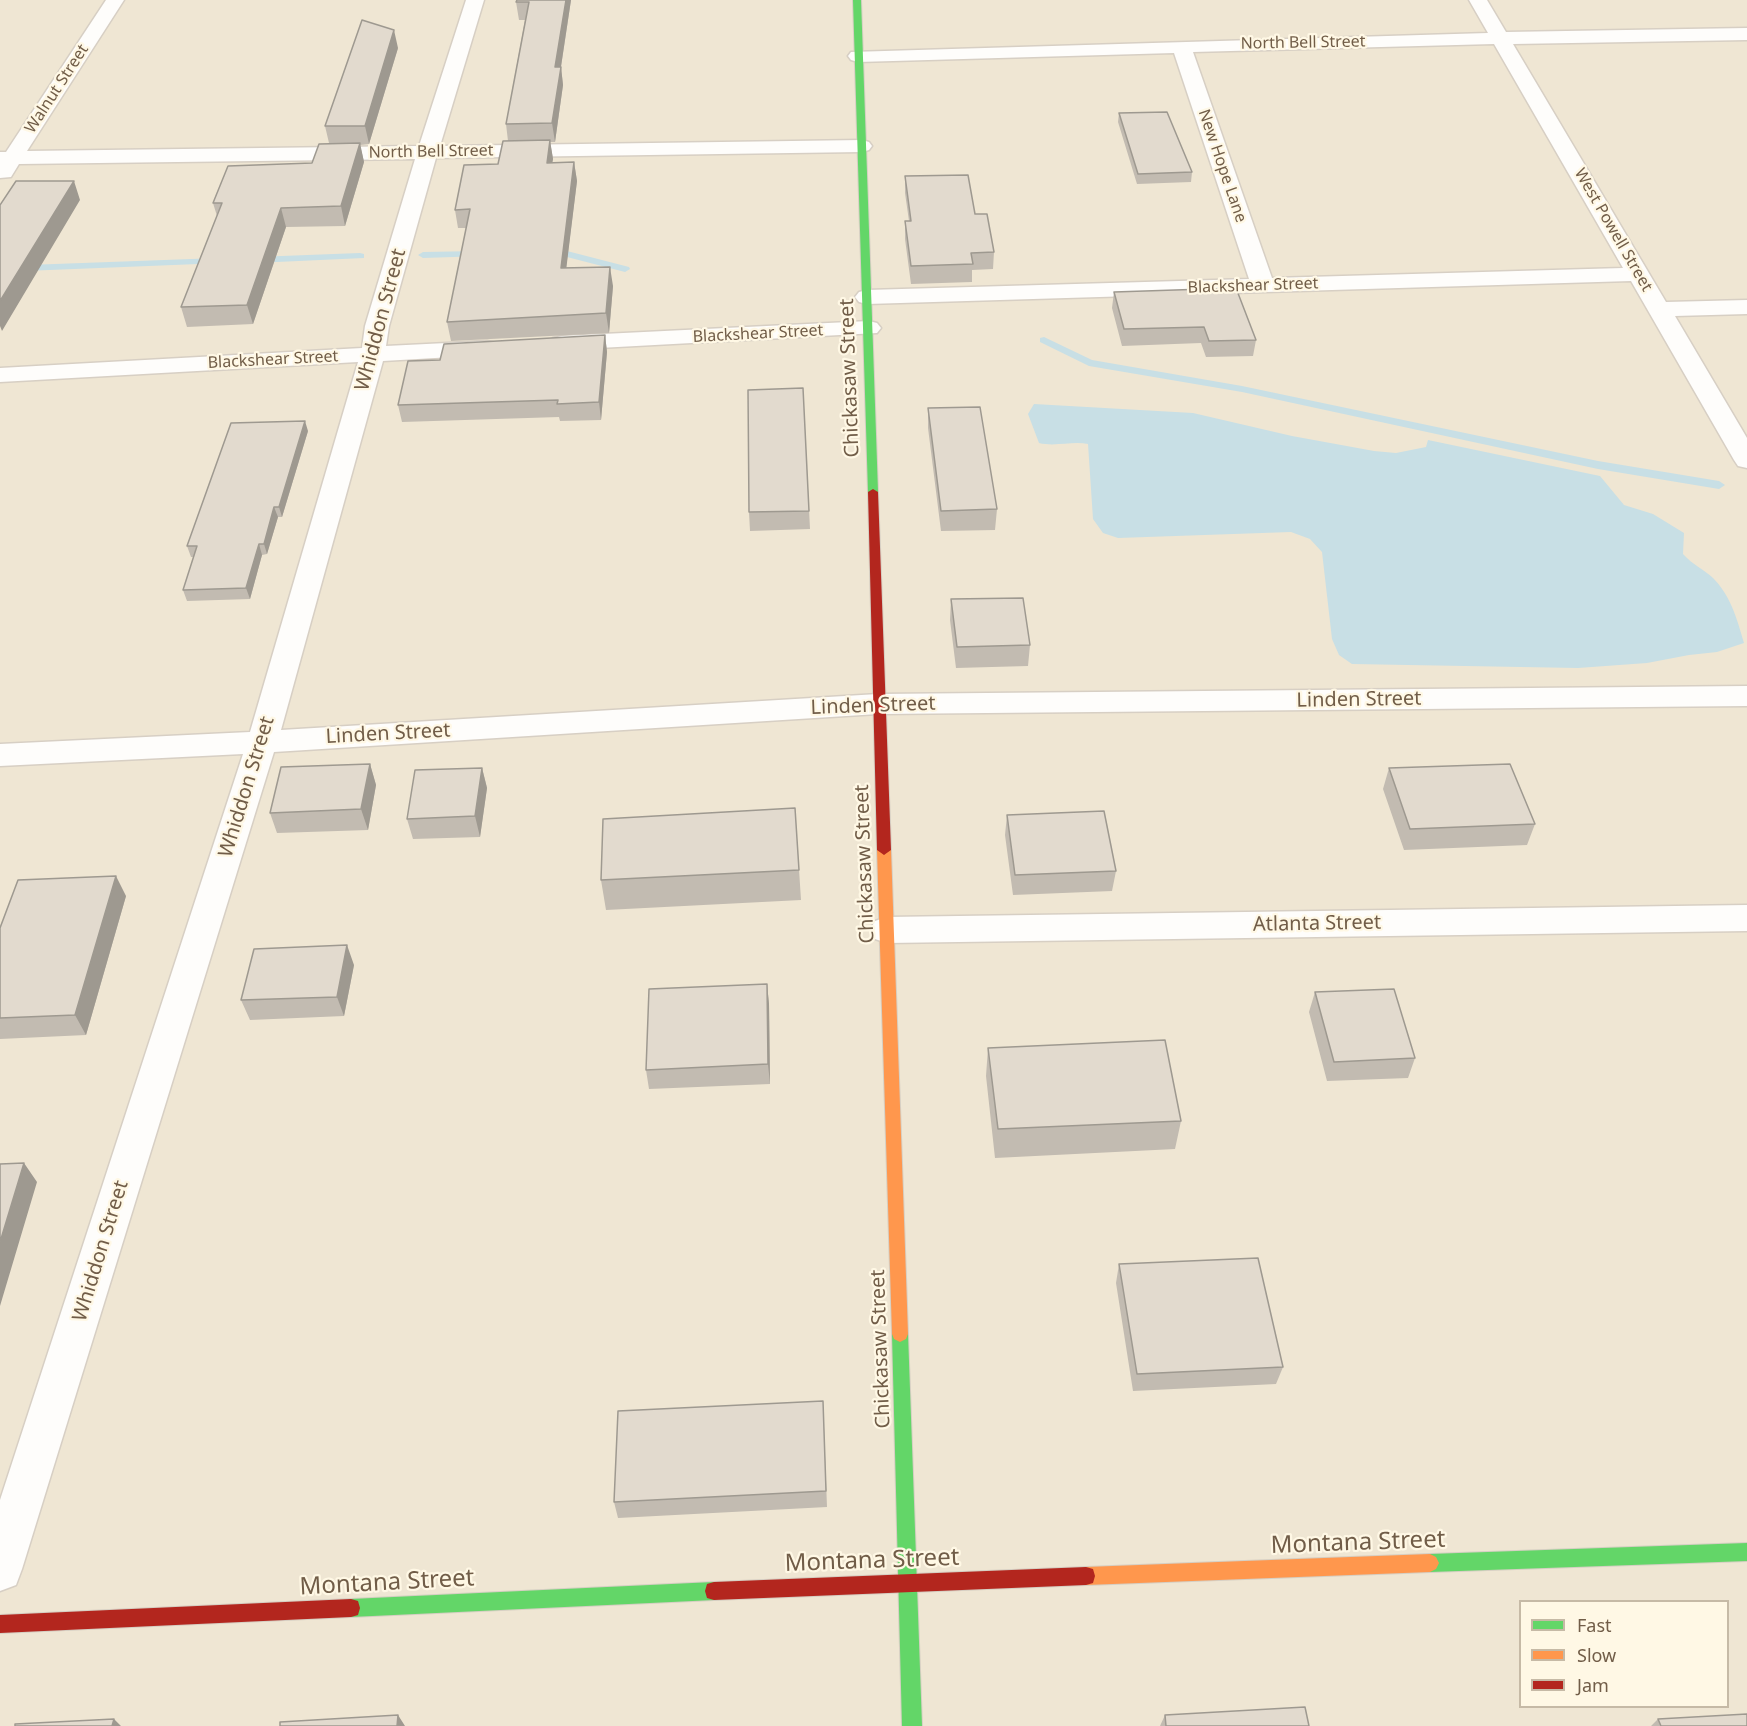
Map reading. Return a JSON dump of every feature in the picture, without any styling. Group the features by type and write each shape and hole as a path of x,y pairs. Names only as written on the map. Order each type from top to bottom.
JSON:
{"street":[{"name":"Walnut Street","path":"0,177 6,158 115,0"},
{"name":"Whiddon Street","path":"0,1569 262,742 373,354 377,326 427,152 475,0"},
{"name":"Chickasaw Street","path":"857,0 912,1726"},
{"name":"West Powell Street","path":"1478,0 1747,460"},
{"name":"North Bell Street","path":"858,56 1501,38 1747,34"},
{"name":"New Hope Lane","path":"1182,46 1263,286"},
{"name":"North Bell Street","path":"6,158 862,146"},
{"name":"Blackshear Street","path":"867,297 1640,274"},
{"path":"1659,309 1747,307"},
{"name":"Blackshear Street","path":"539,345 869,328"},
{"name":"Blackshear Street","path":"0,375 504,347"},
{"name":"Linden Street","path":"0,755 262,742 878,704 1747,696"},
{"name":"Atlanta Street","path":"887,930 1747,918"},
{"name":"Montana Street","path":"0,1624 909,1582 1747,1552"}],"shaded area":[{"path":"0,0 1747,0 1747,1726 0,1726"}],"water":[{"path":"1034,404 1193,413 1292,436 1374,451 1396,453 1426,447 1428,440 1600,476 1624,505 1653,514 1684,533 1683,554 1713,578 1724,592 1733,608 1744,643 1717,652 1647,663 1578,668 1352,664 1339,655 1332,639 1322,552 1310,539 1291,532 1118,538 1103,533 1093,519 1088,444 1039,443 1028,414"}],"building":[{"path":"517,0 566,0 555,67 561,67 552,123 506,124 529,2 516,2"},
{"path":"362,20 394,30 365,126 325,126"},
{"path":"1167,112 1192,172 1138,174 1119,113"},
{"path":"550,140 547,163 574,162 561,268 610,267 606,313 447,322 470,209 455,210 464,165 498,164 503,141"},
{"path":"360,143 341,206 281,208 247,305 181,307 222,203 213,203 228,166 312,163 319,144"},
{"path":"968,175 975,214 987,214 994,252 971,253 973,264 911,266 905,221 911,221 905,176"},
{"path":"16,181 74,181 0,301 0,205"},
{"path":"1236,288 1256,340 1209,341 1204,327 1124,329 1114,292"},
{"path":"605,335 599,402 557,404 558,400 398,405 408,361 440,360 444,344"},
{"path":"803,388 809,511 749,512 748,390"},
{"path":"980,407 997,509 941,511 928,408"},
{"path":"305,421 279,507 274,507 264,544 259,544 246,588 183,590 197,546 187,546 231,423"},
{"path":"1023,598 1030,645 957,647 951,599"},
{"path":"370,764 361,809 270,813 281,767"},
{"path":"1510,764 1535,824 1410,829 1389,768"},
{"path":"482,768 475,816 407,819 415,770"},
{"path":"795,808 799,870 601,880 603,819"},
{"path":"1104,811 1116,871 1015,875 1007,815"},
{"path":"116,876 75,1015 0,1018 0,928 18,880"},
{"path":"347,945 337,997 241,1000 254,949"},
{"path":"767,984 768,1064 646,1070 649,989"},
{"path":"1394,989 1415,1058 1334,1062 1315,992"},
{"path":"1165,1040 1181,1121 998,1129 988,1048"},
{"path":"24,1163 0,1242 0,1164"},
{"path":"1258,1258 1283,1367 1137,1374 1119,1264"},
{"path":"823,1401 826,1491 614,1502 618,1411"},
{"path":"1305,1707 1309,1726 1166,1726 1165,1715"},
{"path":"1747,1714 1747,1726 1661,1726 1658,1719"},
{"path":"398,1715 397,1726 280,1726 280,1722"},
{"path":"114,1719 112,1726 15,1726 15,1724"}],"waterway":[{"path":"423,255 480,254"},
{"path":"549,254 567,254 625,269"},
{"path":"255,260 360,256"},
{"path":"0,269 219,261"},
{"path":"1044,340 1089,363 1242,389 1598,465 1719,485"}],"traffic: fast":[{"path":"857,0 873,492"},
{"path":"900,1334 912,1726"},
{"path":"1430,1563 1747,1552"},
{"path":"351,1608 714,1591"}],"traffic: slow":[{"path":"884,850 900,1334"},
{"path":"1086,1576 1430,1563"}],"traffic: jam":[{"path":"873,492 884,850"},
{"path":"714,1591 1086,1576"},
{"path":"0,1624 351,1608"}]}
